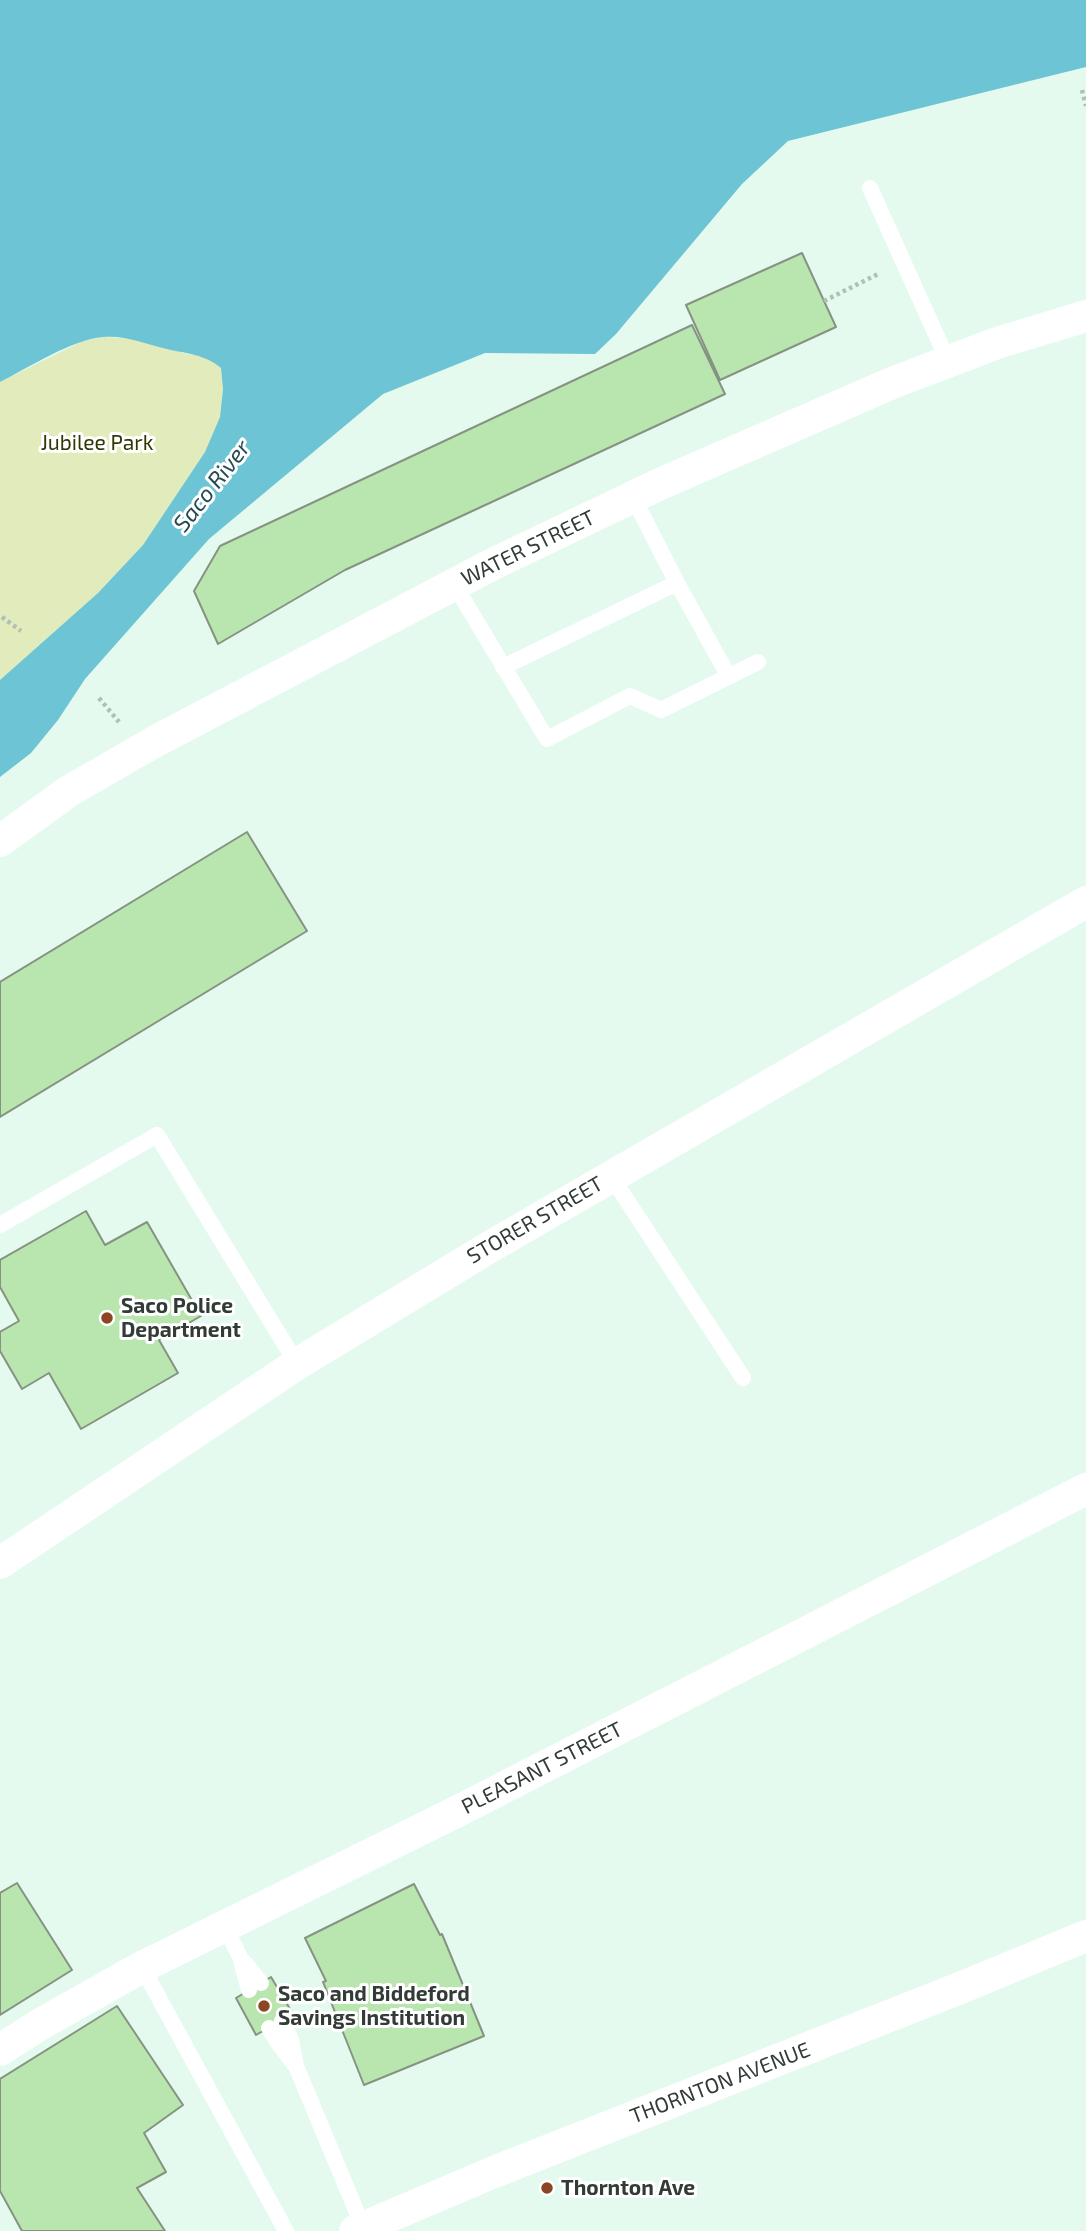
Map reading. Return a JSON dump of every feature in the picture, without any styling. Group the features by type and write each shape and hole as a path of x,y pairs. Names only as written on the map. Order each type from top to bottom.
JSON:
{"street":[{"name":"WATER STREET","path":"0,841 69,791 156,741 454,584 633,497 880,388 997,343 1086,316"},
{"name":"STORER STREET","path":"0,1563 297,1364 488,1248 1086,902"},
{"name":"PLEASANT STREET","path":"0,2050 142,1967 456,1812 1086,1489"},
{"name":"THORNTON AVENUE","path":"359,2229 494,2172 960,1989 1086,1936"}],"lane":[{"path":"870,188 948,362"},
{"path":"633,497 729,677"},
{"path":"503,667 677,583"},
{"path":"454,584 547,739 630,696 661,710 758,663"},
{"path":"0,1225 157,1135 297,1364"},
{"path":"611,1176 743,1378"},
{"path":"225,1927 256,1986"},
{"path":"142,1967 286,2231"},
{"path":"276,2024 278,2043 296,2066 359,2229"}],"path":[{"path":"1082,90 1086,106"},
{"path":"824,301 903,262"},
{"path":"2,617 21,631"},
{"path":"99,698 124,728"}],"green space":[{"name":"Jubilee Park","path":"104,337 134,339 188,354 206,356 221,367 223,389 220,417 205,452 143,545 98,593 0,680 0,382 83,341"}],"water":[{"name":"Saco River","path":"0,0 1086,0 1086,67 788,141 742,184 616,334 595,354 485,353 383,394 209,539 85,679 58,720 31,753 0,777 0,680 98,593 143,545 205,452 220,417 223,389 221,368 208,360 119,337 103,337 78,343 0,382"}],"building":[{"path":"802,253 836,327 720,380 686,305"},
{"path":"692,325 725,394 345,570 218,644 194,591 220,546"},
{"path":"247,832 307,931 0,1117 0,982"},
{"name":"Saco Police Department","path":"86,1211 105,1245 147,1222 201,1316 159,1340 178,1373 81,1429 49,1373 22,1389 0,1351 0,1332 19,1321 0,1287 0,1260"},
{"path":"17,1883 72,1970 0,2015 0,1893"},
{"path":"414,1884 440,1935 442,1934 484,2036 364,2085 323,1982 326,1981 305,1938"},
{"name":"Saco and Biddeford Savings Institution","path":"271,1977 293,2014 256,2035 236,1998"},
{"path":"117,2006 183,2105 144,2133 166,2172 137,2188 165,2231 22,2231 0,2191 0,2079"}],"place":[{"name":"Saco Police Department","path":"107,1318"},
{"name":"Saco and Biddeford Savings Institution","path":"264,2006"},
{"name":"Thornton Ave","path":"547,2188"}]}
